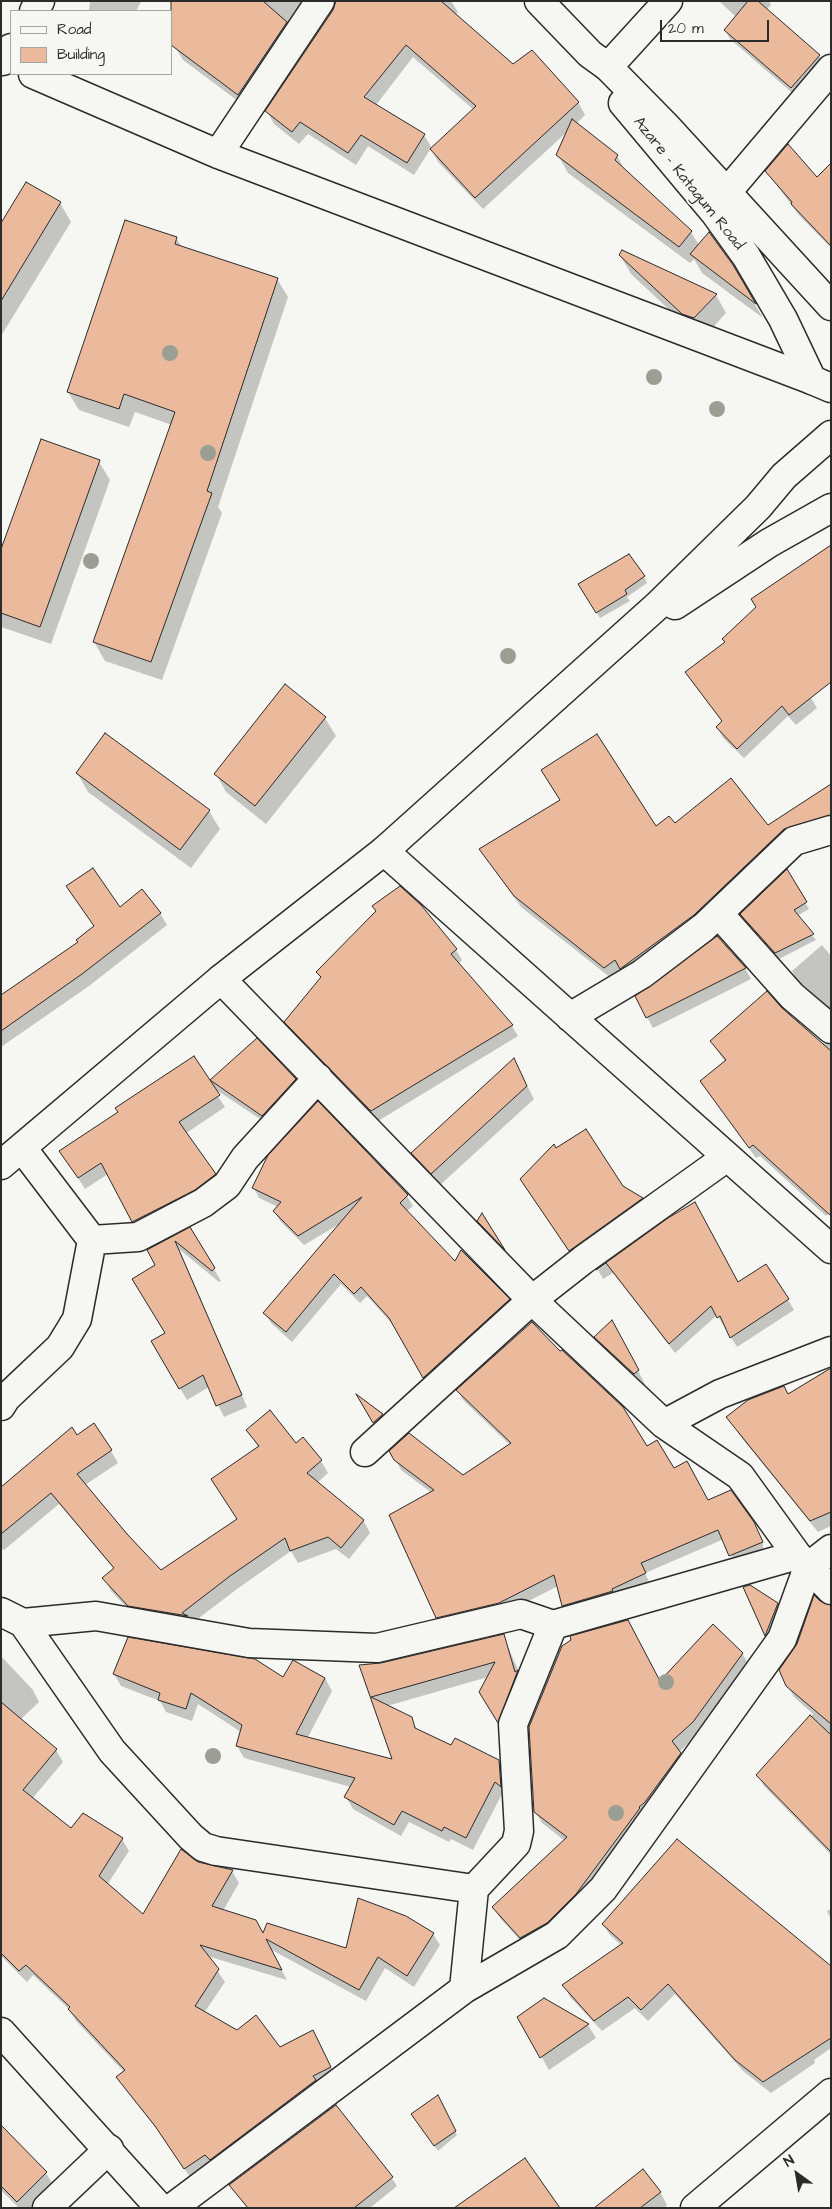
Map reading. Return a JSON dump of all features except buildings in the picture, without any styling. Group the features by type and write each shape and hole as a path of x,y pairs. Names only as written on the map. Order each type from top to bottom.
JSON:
{"street":[{"path":"218,154 320,1"},
{"name":"Azare - Katagum Road","path":"539,1 727,192 831,306"},
{"path":"599,61 668,1"},
{"name":"Azare - Katagum Road","path":"599,61 645,131 715,213 746,256 822,384"},
{"path":"727,192 831,68"},
{"path":"35,75 218,154 822,384"},
{"path":"1,1165 221,980 384,851 612,648 758,507 784,476 831,435"},
{"path":"612,648 769,543 831,508"},
{"path":"570,1017 642,974 719,914 794,841 831,830"},
{"path":"384,851 831,1249"},
{"path":"719,914 792,996 831,1029"},
{"path":"221,980 532,1300 664,1424 740,1476 803,1561 831,1590"},
{"path":"92,1240 138,1236 203,1203 227,1185 245,1158 318,1078"},
{"path":"1,1406 6,1398 60,1347 77,1319 92,1240 22,1148"},
{"path":"365,1452 532,1300 583,1260 727,1157"},
{"path":"664,1424 720,1394 831,1352"},
{"path":"12,1617 96,1616 249,1643 377,1648 521,1614 554,1625 803,1561 831,1549"},
{"path":"172,2208 464,1990 557,1935 603,1889 782,1639 803,1561"},
{"path":"12,1617 112,1750 191,1837 203,1847 216,1851 474,1889"},
{"path":"464,1990 474,1889 516,1844 519,1831 513,1724 554,1625"},
{"path":"1,2032 109,2149 160,2208"},
{"path":"695,2208 831,2093"},
{"path":"47,2208 109,2149"}]}
